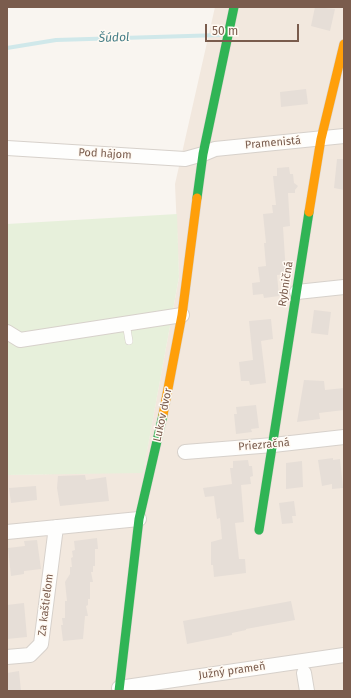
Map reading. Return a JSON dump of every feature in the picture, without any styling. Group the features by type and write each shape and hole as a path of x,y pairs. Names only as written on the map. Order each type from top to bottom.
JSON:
{"street":[{"name":"Lukov dvor","path":"119,689 139,519 167,399 182,315 203,154 234,7"},
{"name":"Rybničná","path":"259,530 321,139 344,44"},
{"name":"Pramenistá","path":"203,154 215,148 344,136"},
{"name":"Pod hájom","path":"7,148 185,158 203,154"},
{"path":"297,292 344,287"},
{"path":"7,332 20,340 182,315"},
{"name":"Priezračná","path":"185,452 273,445 344,437"},
{"path":"7,532 139,519"},
{"name":"Za kaštieľom","path":"7,657 30,655 41,644 56,527"},
{"name":"Južný prameň","path":"119,689 344,655"},
{"path":"304,673 307,691"}],"lane":[{"path":"126,324 129,341"}],"shaded area":[{"path":"215,7 344,7 344,691 7,691 7,475 143,472 179,277 175,184"}],"green space":[{"path":"177,214 179,277 143,473 7,475 7,224"}],"building":[{"path":"315,7 335,9 330,31 311,26"},
{"path":"306,89 308,104 281,107 280,92"},
{"path":"337,159 344,159 344,190 334,188"},
{"path":"289,167 290,174 293,174 294,183 298,186 295,193 288,193 290,226 283,227 286,274 277,275 279,296 264,298 263,294 253,295 252,283 260,282 258,267 266,266 264,243 266,243 263,214 273,213 272,205 276,205 273,176 277,176 277,168"},
{"path":"314,310 331,312 328,335 311,333"},
{"path":"271,319 273,339 261,341 266,383 250,385 249,381 241,381 239,362 253,360 249,321"},
{"path":"304,380 324,381 325,390 344,388 344,410 319,413 320,419 297,422"},
{"path":"256,405 259,428 251,429 252,432 236,434 234,414 237,414 236,407"},
{"path":"333,458 333,460 340,459 343,488 332,489 332,484 322,486 318,460"},
{"path":"248,460 249,466 252,466 253,476 250,477 251,484 241,485 244,522 235,523 239,559 245,559 246,573 214,577 213,565 211,565 211,542 222,539 220,518 217,519 214,496 205,497 203,488 232,484 230,468 233,468 233,461"},
{"path":"302,461 303,487 286,489 286,463"},
{"path":"85,475 86,480 106,477 109,501 60,506 57,488 58,476"},
{"path":"36,486 37,500 11,503 9,488"},
{"path":"294,501 296,516 292,516 293,523 282,524 279,503"},
{"path":"97,538 98,549 95,549 95,566 93,566 93,572 91,572 93,582 90,582 90,599 88,599 88,605 86,606 88,616 85,616 83,639 63,641 61,625 63,625 62,618 65,618 65,601 67,601 65,582 70,574 70,567 72,567 72,551 75,550 74,541"},
{"path":"37,540 41,569 24,571 24,574 11,576 8,548 25,546 24,541"},
{"path":"291,601 295,620 246,629 232,633 232,635 187,644 183,621"},
{"path":"24,603 27,637 7,639 7,605"},
{"path":"19,671 21,691 7,691 7,673"}],"waterway":[{"name":"Šúdol","path":"7,48 56,40 221,35"}],"traffic: fast":[{"path":"197,198 203,154 234,7"},
{"path":"259,530 309,212"},
{"path":"119,691 139,519 163,415"}],"traffic: slow":[{"path":"309,212 321,139 344,44"},
{"path":"163,415 182,315 197,198"}]}
